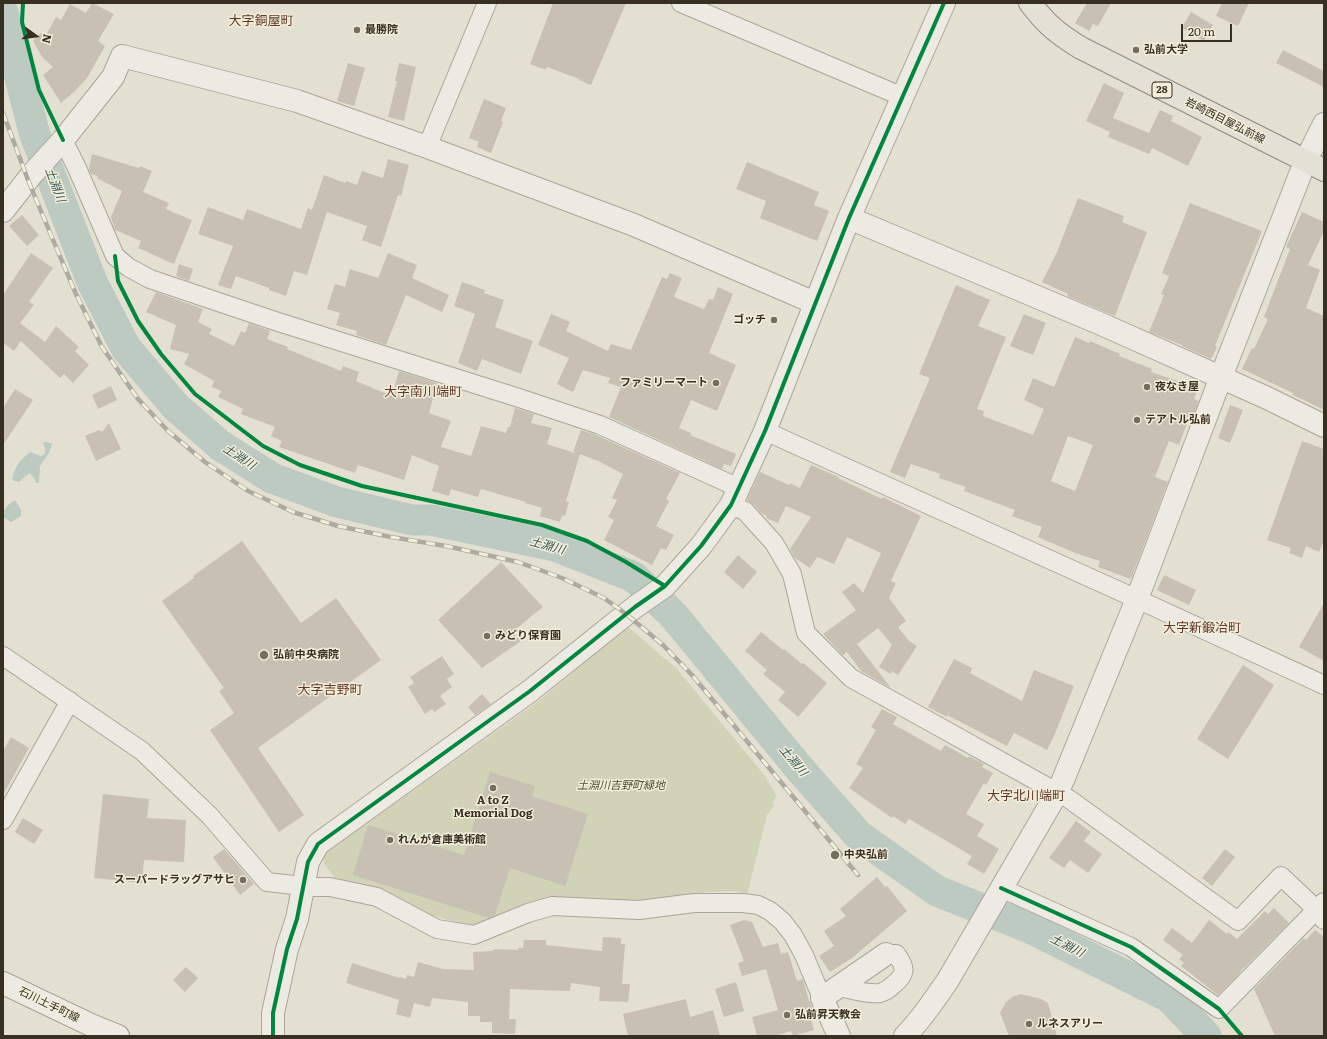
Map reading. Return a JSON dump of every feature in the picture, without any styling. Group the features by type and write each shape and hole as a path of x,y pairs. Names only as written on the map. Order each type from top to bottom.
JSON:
{"main road":[{"name":"岩崎西目屋弘前線","path":"1030,3 1043,20 1058,34 1081,48 1315,166"}],"street":[{"path":"427,147 487,3"},
{"path":"681,3 903,97"},
{"path":"273,1036 273,1013 287,949 297,919 308,862 318,844 530,691 635,607 665,586 701,546 735,497 765,431 849,218 944,3"},
{"path":"3,211 113,77 122,56 297,101 427,147 634,225 815,304"},
{"path":"905,1036 934,1002 948,980 1057,793 1137,599 1221,377 1315,166 1324,124"},
{"path":"62,140 77,168 115,256 128,267 150,279 272,320 600,425 735,497 745,511 774,543 792,574 806,633 850,678 936,724 1068,799 1238,921 1281,876 1322,911 1219,1009 1131,948 999,892"},
{"path":"849,218 1092,320 1221,377 1324,426"},
{"path":"765,431 1324,685"},
{"path":"3,656 142,751 210,816 267,882 330,887 377,897 436,929 474,935 528,913 552,906 639,910 694,903 743,903 758,905 770,911 793,935 804,955 830,993 839,1036"},
{"path":"3,820 70,701"},
{"path":"886,954 896,954 903,963 904,970 902,978 892,987 881,993 830,993 886,954"},
{"name":"石川土手町線","path":"3,983 91,1025 118,1036"}],"green space":[{"name":"土淵川吉野町緑地","path":"627,626 677,669 765,776 777,797 772,802 774,805 767,815 747,895 734,891 707,892 468,926 405,907 337,880 324,864 324,854 539,701"}],"shaded area":[{"path":"43,442 52,444 49,453 40,466 39,483 36,483 30,473 19,482 12,480 18,464 30,452 41,456 45,454"},
{"path":"15,500 21,510 21,516 11,522 3,517 3,514 6,507"}],"building":[{"path":"92,3 114,14 98,41 105,46 87,78 61,103 43,75 53,67 42,57 33,41 41,33 45,37 56,17 61,20 70,4 86,13"},
{"path":"553,3 626,3 591,85 547,67 546,70 530,64"},
{"path":"1087,3 1111,3 1098,26 1093,24 1089,31 1075,23"},
{"path":"1222,3 1249,3 1238,26 1216,16"},
{"path":"1191,12 1213,25 1204,41 1182,28"},
{"path":"1283,50 1324,71 1324,87 1276,63"},
{"path":"348,63 365,68 354,106 337,101"},
{"path":"399,63 416,67 404,121 388,117 397,81 395,81"},
{"path":"1104,83 1124,93 1113,118 1149,133 1160,110 1173,116 1171,121 1202,137 1188,166 1152,148 1149,154 1108,137 1110,132 1086,121"},
{"path":"484,99 506,108 501,121 503,122 491,153 477,147 479,142 469,138"},
{"path":"92,154 139,168 140,166 152,171 143,192 169,203 166,209 192,220 174,264 138,248 141,241 115,230 111,217 122,191 97,178 98,176 91,174 89,169"},
{"path":"388,159 409,165 401,196 398,195 381,247 362,240 367,226 327,212 307,275 294,271 286,296 236,276 231,289 218,285 233,246 198,234 208,207 243,220 247,209 301,229 308,208 312,210 324,175 345,183 346,181 357,185 362,171 383,178"},
{"path":"747,162 819,192 814,205 829,211 817,241 760,218 766,201 736,189"},
{"path":"1078,198 1124,216 1122,222 1147,232 1115,316 1067,296 1068,294 1042,282 1057,252"},
{"path":"1190,203 1262,231 1211,359 1182,345 1149,332 1164,295 1161,294 1169,276 1162,273"},
{"path":"1302,212 1324,222 1324,231 1308,265 1320,270 1306,308 1324,316 1324,410 1293,395 1293,393 1242,369 1252,348 1254,349 1268,319 1264,317 1290,249 1286,247"},
{"path":"22,215 39,235 27,246 9,226"},
{"path":"31,253 53,268 29,302 34,305 20,323 45,342 56,326 79,347 75,351 89,365 73,383 64,374 60,378 21,341 14,351 3,343 3,295"},
{"path":"388,253 417,265 412,278 449,295 442,312 406,295 386,345 356,335 357,331 336,325 340,313 327,309 335,284 345,287 350,269 378,278"},
{"path":"179,264 193,269 189,281 176,276"},
{"path":"670,273 682,278 674,297 704,309 709,299 713,300 718,287 733,294 709,353 736,365 717,411 691,400 679,428 691,433 690,435 736,454 731,466 724,464 722,469 609,417 621,387 608,383 610,378 583,370 573,392 557,384 569,358 538,345 551,314 570,322 566,331 608,351 611,344 631,350 662,277 667,279"},
{"path":"462,282 485,290 484,293 504,300 495,327 533,341 521,374 482,359 477,371 458,363 475,314 454,306"},
{"path":"956,285 990,300 978,326 1006,337 977,409 984,411 983,416 1033,435 1044,409 1024,400 1033,378 1054,387 1075,337 1089,343 1090,341 1120,354 1119,356 1152,369 1151,372 1198,388 1194,399 1199,401 1194,414 1191,413 1179,445 1169,441 1155,477 1168,482 1131,579 1098,567 1100,561 1075,553 1038,537 1042,527 1012,516 1015,510 964,491 966,487 939,478 940,474 911,464 905,478 890,472 930,378 919,374","holes":["1068,436 1093,445 1075,491 1051,481"]},
{"path":"156,292 203,309 198,322 212,329 209,334 234,346 241,331 245,333 249,323 270,331 267,339 288,347 287,349 341,371 343,366 359,372 356,381 392,396 399,371 437,383 429,413 451,421 441,447 471,456 481,426 506,433 508,427 510,427 515,408 534,414 531,423 552,428 547,444 578,454 573,452 581,430 596,435 680,473 666,499 669,501 656,526 674,535 666,550 661,548 652,565 604,540 614,520 608,517 617,500 612,498 623,474 580,454 566,501 569,502 565,516 562,515 560,522 540,516 542,508 481,489 478,497 451,489 449,496 432,491 439,466 412,455 404,480 358,465 355,473 279,447 282,441 271,436 275,427 241,414 243,409 218,397 221,391 212,387 214,381 184,364 189,354 170,349 176,325 146,312"},
{"path":"1024,314 1046,323 1033,355 1010,346"},
{"path":"111,386 117,400 98,409 92,395"},
{"path":"15,389 33,400 3,445 3,408"},
{"path":"1230,405 1243,410 1230,443 1218,438"},
{"path":"109,423 121,449 96,461 85,436 99,430 102,432"},
{"path":"1302,441 1324,449 1324,541 1319,552 1306,546 1302,558 1289,553 1291,548 1267,540"},
{"path":"811,465 839,477 838,478 882,499 883,497 921,516 891,581 896,583 889,598 906,621 898,627 909,641 917,646 898,675 892,671 891,674 879,667 892,645 878,628 857,644 891,688 861,671 847,652 843,655 823,634 856,610 842,592 854,583 863,593 881,553 847,537 834,564 817,557 810,568 795,558 790,549 811,517 786,506 778,523 766,518 767,516 761,513 747,500 760,472 789,485 790,483 800,488"},
{"path":"242,541 301,623 336,598 381,660 258,748 304,815 279,832 210,730 234,713 219,691 224,688 162,601 194,578 193,576"},
{"path":"738,555 757,572 743,589 724,572"},
{"path":"501,562 543,607 512,632 521,641 482,668 438,620"},
{"path":"1164,575 1196,590 1189,605 1157,590"},
{"path":"1324,603 1324,661 1299,647"},
{"path":"761,632 827,683 798,717 778,700 785,692 763,674 767,670 745,651"},
{"path":"442,656 454,674 447,679 452,687 440,696 446,704 434,712 432,709 425,714 408,687 414,683 410,677"},
{"path":"954,659 972,668 970,673 1022,701 1034,670 1074,686 1047,750 1014,733 1007,746 947,715 947,717 928,707"},
{"path":"1243,665 1274,685 1228,759 1197,739"},
{"path":"482,694 491,704 475,715 468,707"},
{"path":"882,709 897,717 893,724 941,751 945,745 968,758 969,756 984,764 982,767 993,773 986,785 984,783 966,814 984,824 977,836 999,849 984,874 967,864 972,856 909,819 905,824 893,816 892,818 849,788 863,768 856,764 876,730 871,727"},
{"path":"11,737 29,748 3,795 3,751"},
{"name":"れんが倉庫美術館","path":"490,772 535,786 532,796 588,814 565,886 510,868 495,915 489,918 353,875 368,825 464,855"},
{"path":"103,794 149,799 147,818 186,820 184,862 144,860 142,883 94,878"},
{"path":"23,818 43,830 34,844 15,832"},
{"path":"1076,821 1091,832 1084,841 1102,854 1088,873 1070,860 1064,868 1049,858"},
{"path":"224,849 254,884 240,895 213,857"},
{"path":"1225,849 1235,857 1212,886 1202,878"},
{"path":"877,877 885,887 887,886 907,911 852,958 830,972 819,956 834,946 824,931 846,916 840,909"},
{"path":"1274,908 1289,923 1218,995 1181,966 1184,963 1179,959 1183,955 1163,940 1172,928 1192,943 1209,920 1227,934 1228,932 1237,939 1265,911 1268,914"},
{"path":"744,920 752,922 763,947 778,943 781,954 788,952 797,981 803,979 814,1015 810,1016 814,1030 793,1036 791,1031 775,1036 757,1036 752,1017 778,1010 766,969 742,976 738,963 744,961 730,925"},
{"path":"1315,930 1324,937 1324,1036 1275,1036 1254,989 1304,938 1306,940"},
{"path":"603,937 621,938 621,944 625,944 622,984 630,984 628,1002 599,1001 600,987 571,983 570,991 510,989 509,1019 516,1019 515,1034 492,1033 492,1022 480,1022 480,1016 468,1016 468,1002 432,998 430,1007 414,1003 410,1018 396,1014 399,1000 346,983 352,963 406,979 407,975 414,977 418,962 443,969 474,970 473,952 493,951 493,949 518,950 518,948 523,948 524,940 546,940 546,945 602,951"},
{"path":"186,967 198,978 185,992 173,980"},
{"path":"736,982 744,1011 724,1017 715,989"},
{"name":"ルネスアリー","path":"1021,994 1041,999 1048,1003 1057,1036 1009,1036 1000,1013 1006,1002 1012,997"},
{"path":"686,999 690,1017 713,1010 720,1036 628,1036 623,1014"}],"waterway":[{"name":"土淵川","path":"3,13 35,135 92,282 126,348 176,407 221,446 272,478 337,502 412,520 431,520 555,546 634,577 674,616 799,768 859,836 937,891 1030,928 1169,997 1206,1036"}],"railway":[{"path":"3,113 28,180 56,247 76,294 102,347 138,399 168,431 205,462 248,491 293,512 338,526 446,546 518,562 562,578 604,598 663,645 692,675 858,875"}],"cycle path":[{"path":"23,3 22,22 39,90 63,140"},
{"path":"273,1036 273,1013 287,949 297,919 308,862 318,844 530,691 635,607 665,586 701,546 731,505 765,431 849,218 944,3"},
{"path":"115,256 118,281 138,321 161,354 195,394 263,446 300,465 362,486 542,525 587,541 626,562 665,586"},
{"path":"1001,888 1131,947 1219,1009 1242,1036"}],"place":[{"name":"最勝院","path":"357,30"},
{"name":"弘前大学","path":"1136,50"},
{"name":"ゴッチ","path":"774,320"},
{"name":"ファミリーマート","path":"716,383"},
{"name":"夜なき屋","path":"1147,387"},
{"name":"テアトル弘前","path":"1137,420"},
{"name":"みどり保育園","path":"487,636"},
{"name":"弘前中央病院","path":"264,655"},
{"name":"A to Z Memorial Dog","path":"493,788"},
{"name":"れんが倉庫美術館","path":"390,840"},
{"name":"中央弘前","path":"835,855"},
{"name":"スーパードラッグアサヒ","path":"243,880"},
{"name":"弘前昇天教会","path":"787,1015"},
{"name":"ルネスアリー","path":"1029,1024"}],"district":[{"name":"大字銅屋町","path":"261,21"},
{"name":"大字南川端町","path":"423,392"},
{"name":"大字新鍛冶町","path":"1202,628"},
{"name":"大字吉野町","path":"330,690"},
{"name":"大字北川端町","path":"1026,796"}]}
